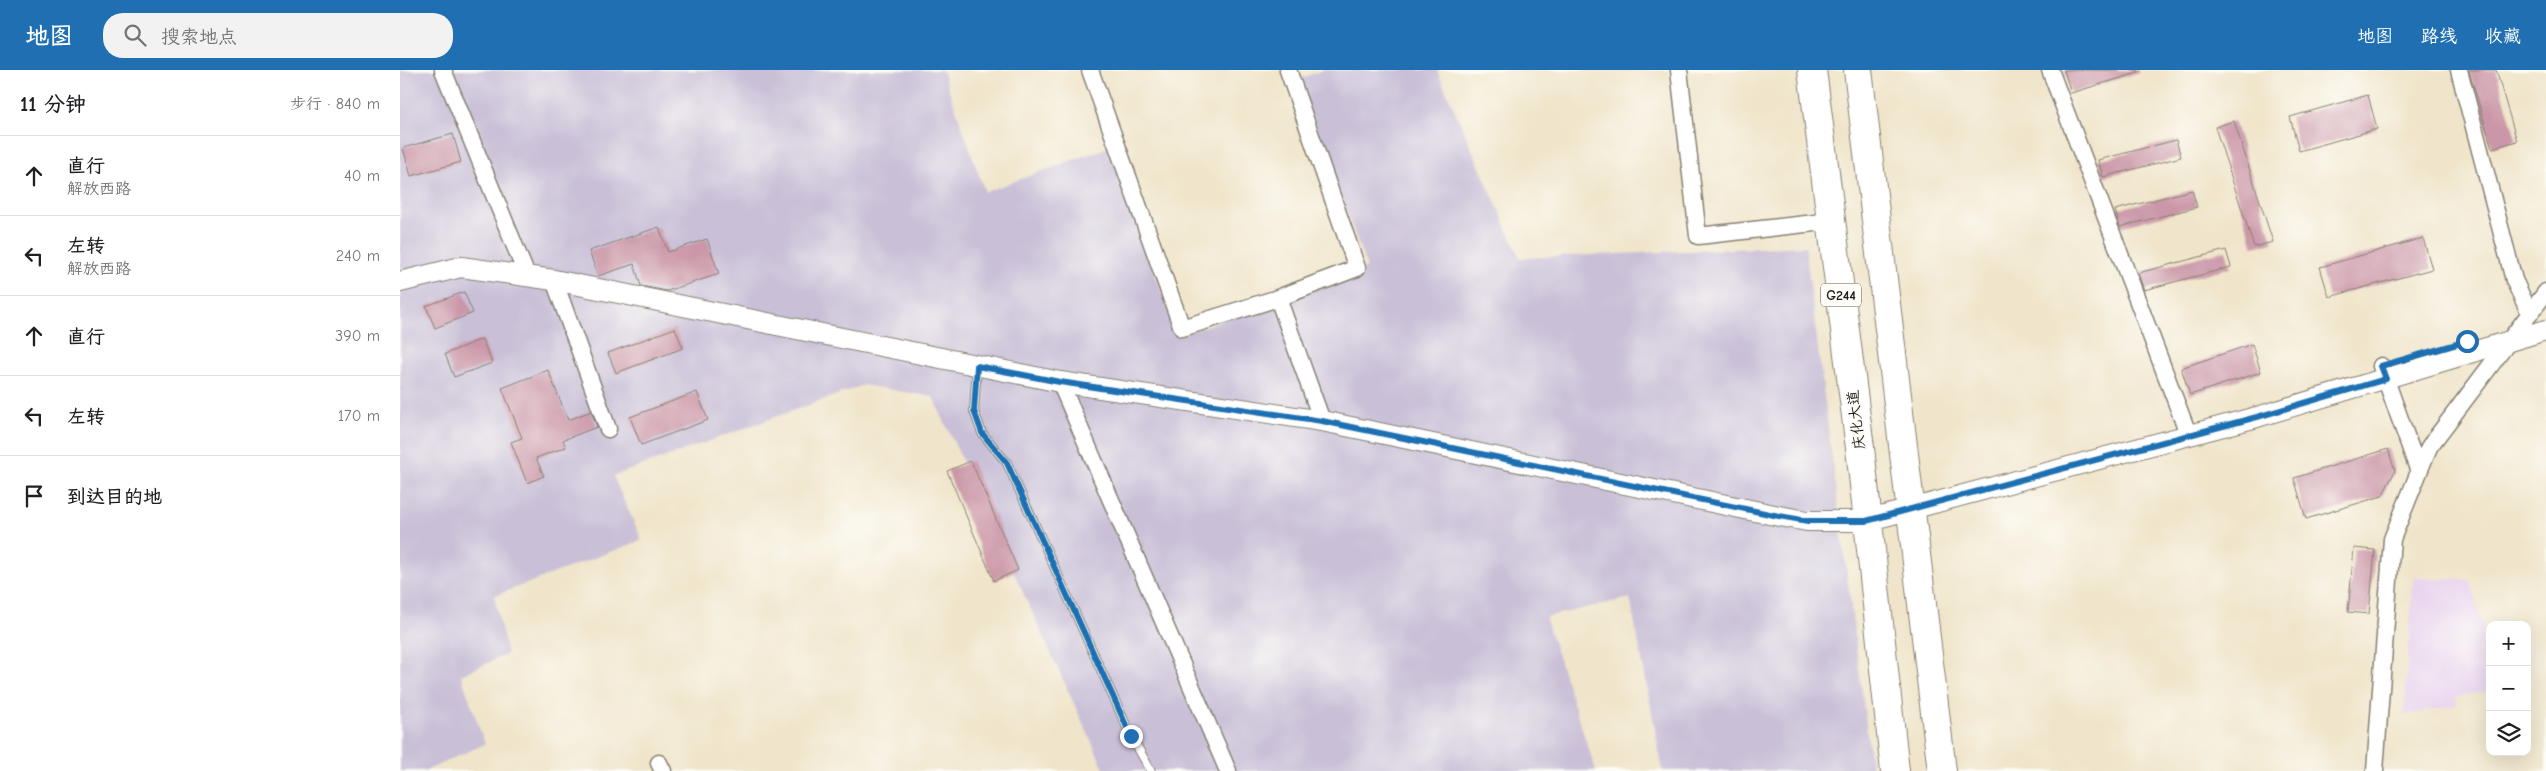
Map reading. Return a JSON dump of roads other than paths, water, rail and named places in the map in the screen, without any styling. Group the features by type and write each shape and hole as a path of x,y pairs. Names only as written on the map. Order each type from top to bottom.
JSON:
{"highway":[{"name":"庆化大道","path":"1812,70 1833,221 1895,771"},
{"path":"1858,70 1942,771"}],"street":[{"path":"444,70 527,276"},
{"path":"1090,70 1182,328 1278,298 1358,268 1288,70"},
{"path":"1679,70 1698,236 1833,221"},
{"path":"2050,70 2187,429"},
{"path":"2459,70 2514,280 2533,318"},
{"path":"400,282 460,267 554,280 1060,382 1322,421 1779,516 1816,522 1866,514 1910,503 2546,330"},
{"path":"554,280 608,429"},
{"path":"2375,771 2392,539 2429,447 2510,341 2533,318 2546,292"},
{"path":"1278,298 1322,421"},
{"path":"2384,373 2533,318"},
{"path":"2384,373 2419,472"},
{"path":"1060,382 1228,771"}],"lane":[{"path":"977,366 974,411 982,433 1007,463 1131,736 1150,771"}]}
